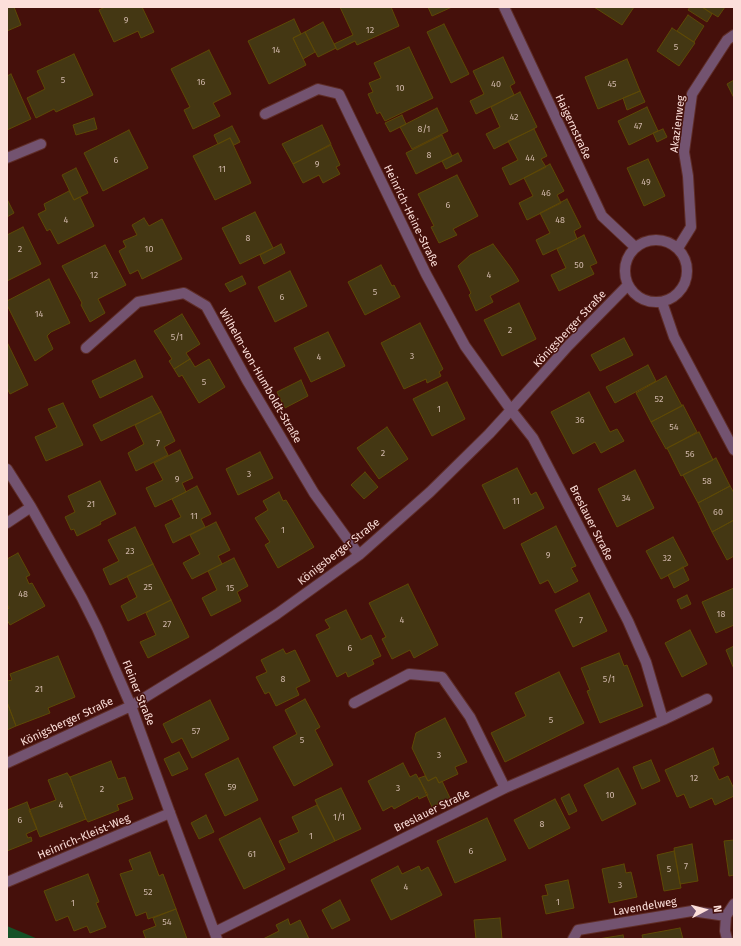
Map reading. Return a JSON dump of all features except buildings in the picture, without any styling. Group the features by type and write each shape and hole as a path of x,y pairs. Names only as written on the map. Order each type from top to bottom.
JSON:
{"street":[{"name":"Haigernstraße","path":"507,8 602,216 635,247"},
{"name":"Akazienweg","path":"678,248 691,227 688,176 684,152 692,94 727,40 734,35"},
{"name":"Heinrich-Heine-Straße","path":"265,114 318,89 339,94 426,274 465,346 511,410"},
{"path":"7,158 41,144"},
{"path":"656,239 669,242 678,248 684,257 687,272 684,285 676,295 662,302 650,302 637,296 628,285 625,274 626,260 635,247 646,241 656,239"},
{"name":"Königsberger Straße","path":"7,763 131,706 277,614 359,555 430,492 511,410 568,346 628,285"},
{"name":"Wilhelm-von-Humboldt-Straße","path":"86,348 138,302 184,293 206,306 248,382 314,493 359,555"},
{"path":"662,302 674,337 734,450"},
{"name":"Breslauer Straße","path":"511,410 533,438 628,621 646,662 663,720"},
{"name":"Fleiner Straße","path":"7,469 31,507 97,628 131,706 216,936"},
{"path":"7,523 31,507"},
{"path":"354,703 409,674 442,677 470,717 505,788"},
{"name":"Breslauer Straße","path":"216,936 505,788 663,720 707,699"},
{"name":"Heinrich-Kleist-Weg","path":"7,882 170,813"},
{"path":"727,939 725,931 726,916 734,904"},
{"name":"Lavendelweg","path":"573,939 578,930 692,911 726,916"}],"green space":[{"path":"7,926 38,939 7,939"}]}
